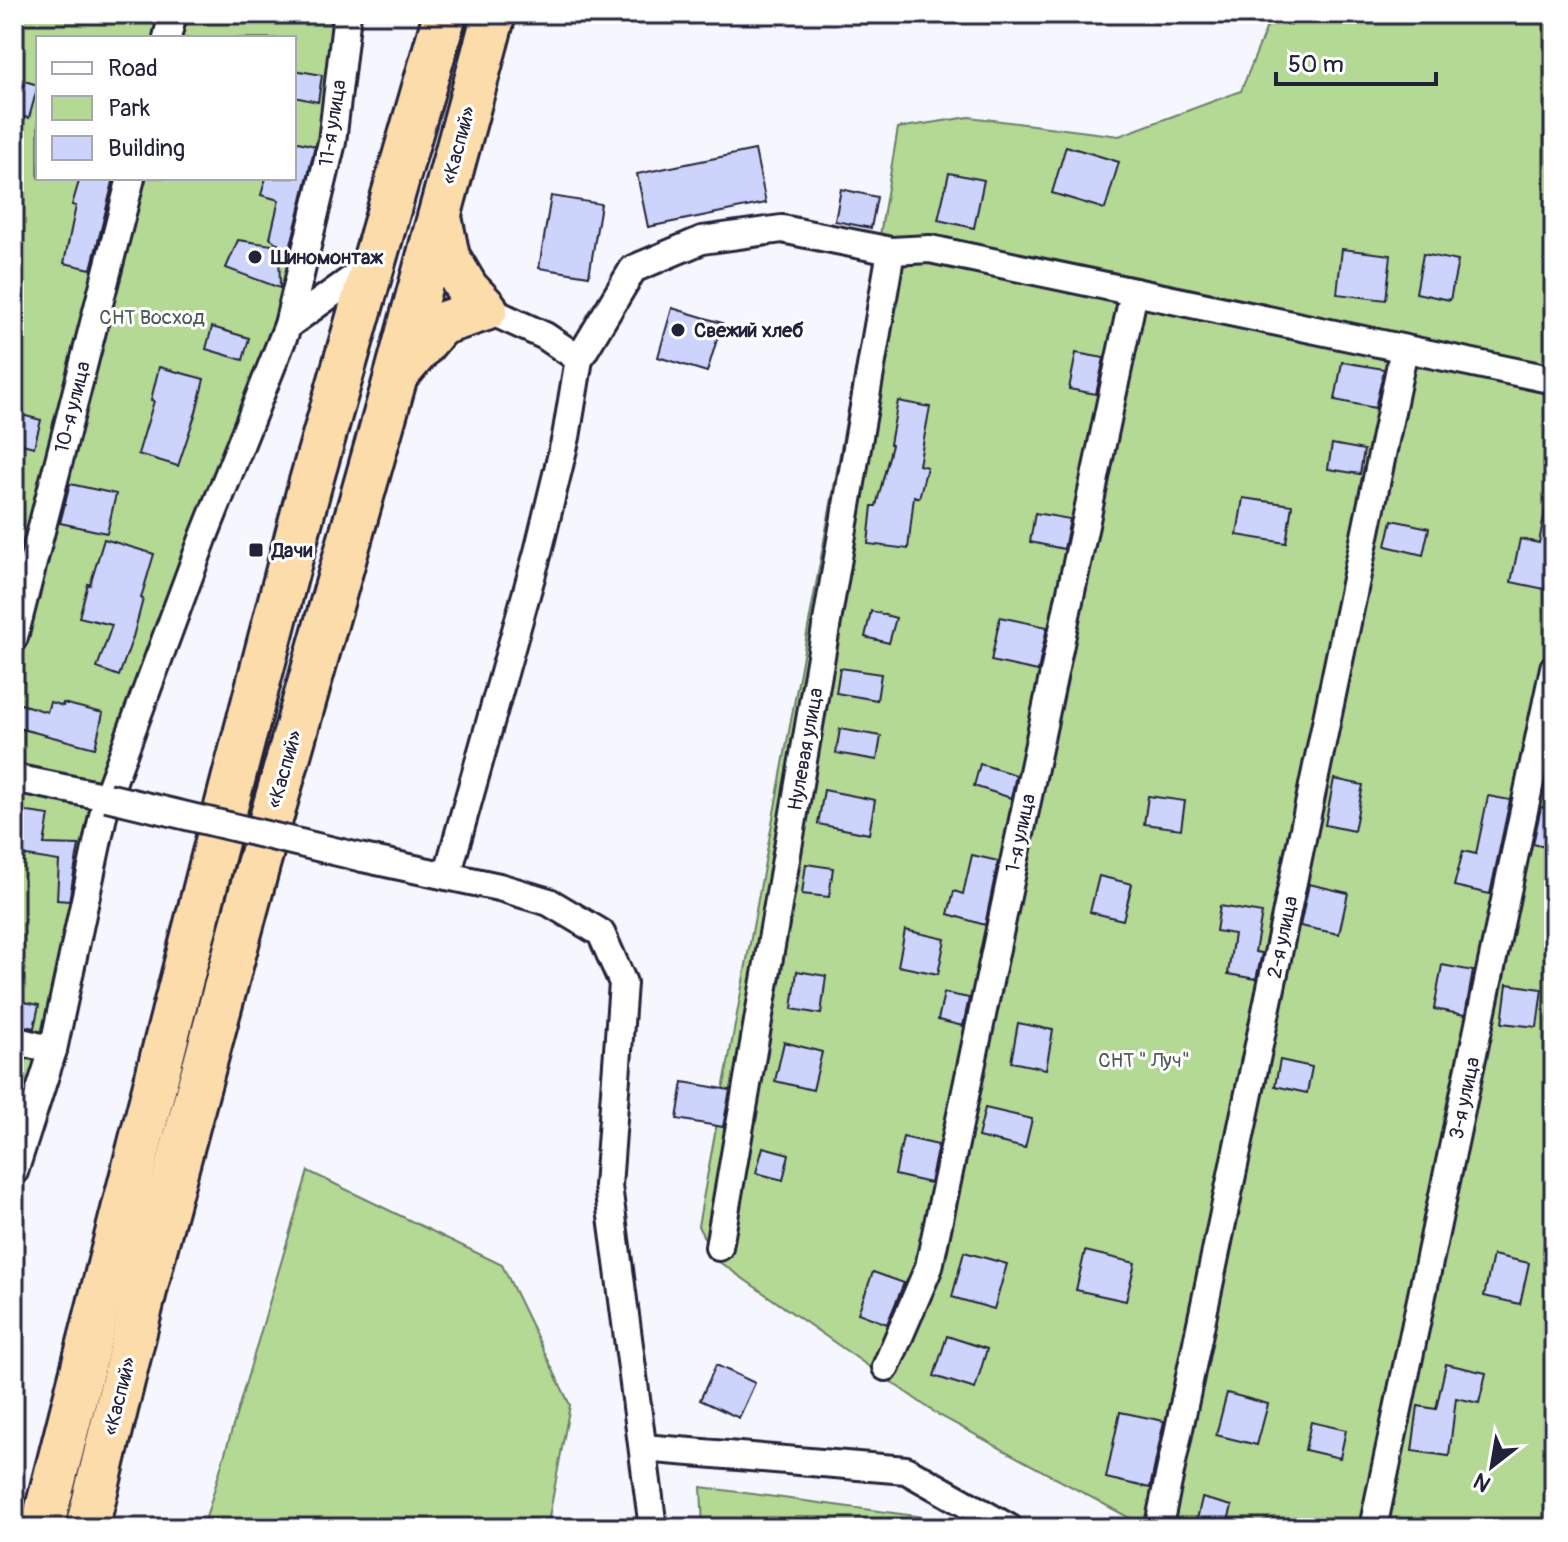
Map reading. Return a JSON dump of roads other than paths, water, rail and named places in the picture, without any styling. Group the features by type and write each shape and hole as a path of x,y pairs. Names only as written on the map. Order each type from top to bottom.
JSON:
{"highway":[{"name":"«Каспий»","path":"42,1528 306,500 445,14"},
{"name":"«Каспий»","path":"87,1528 156,1246 253,880 396,376 494,14"},
{"path":"396,376 440,324 486,309 467,289 448,257 440,213"}],"street":[{"path":"168,36 173,14"},
{"name":"11-я улица","path":"14,1172 53,1050 107,797 204,536 288,325 332,142 347,14"},
{"name":"10-я улица","path":"14,637 130,180"},
{"path":"447,876 538,552 566,437 579,359 633,269 702,240 782,229 891,251 930,249 1554,380"},
{"name":"Нулевая улица","path":"719,1247 891,251"},
{"path":"288,325 374,264"},
{"name":"1-я улица","path":"886,1367 929,1267 1134,292"},
{"path":"486,309 545,336 579,359"},
{"name":"2-я улица","path":"1159,1525 1404,349"},
{"name":"3-я улица","path":"1373,1528 1554,668"},
{"path":"14,778 499,887 549,902 601,933 623,983 608,1186 653,1528"},
{"path":"14,1040 53,1050"},
{"path":"643,1448 906,1470 1009,1528"}],"place":[{"name":"Шиномонтаж","path":"255,257"},
{"name":"Свежий хлеб","path":"678,330"},
{"name":"Дачи","path":"256,550"}],"park label":[{"name":"СНТ Восход","path":"152,317"},
{"name":"СНТ \" Луч\"","path":"1144,1060"}]}
